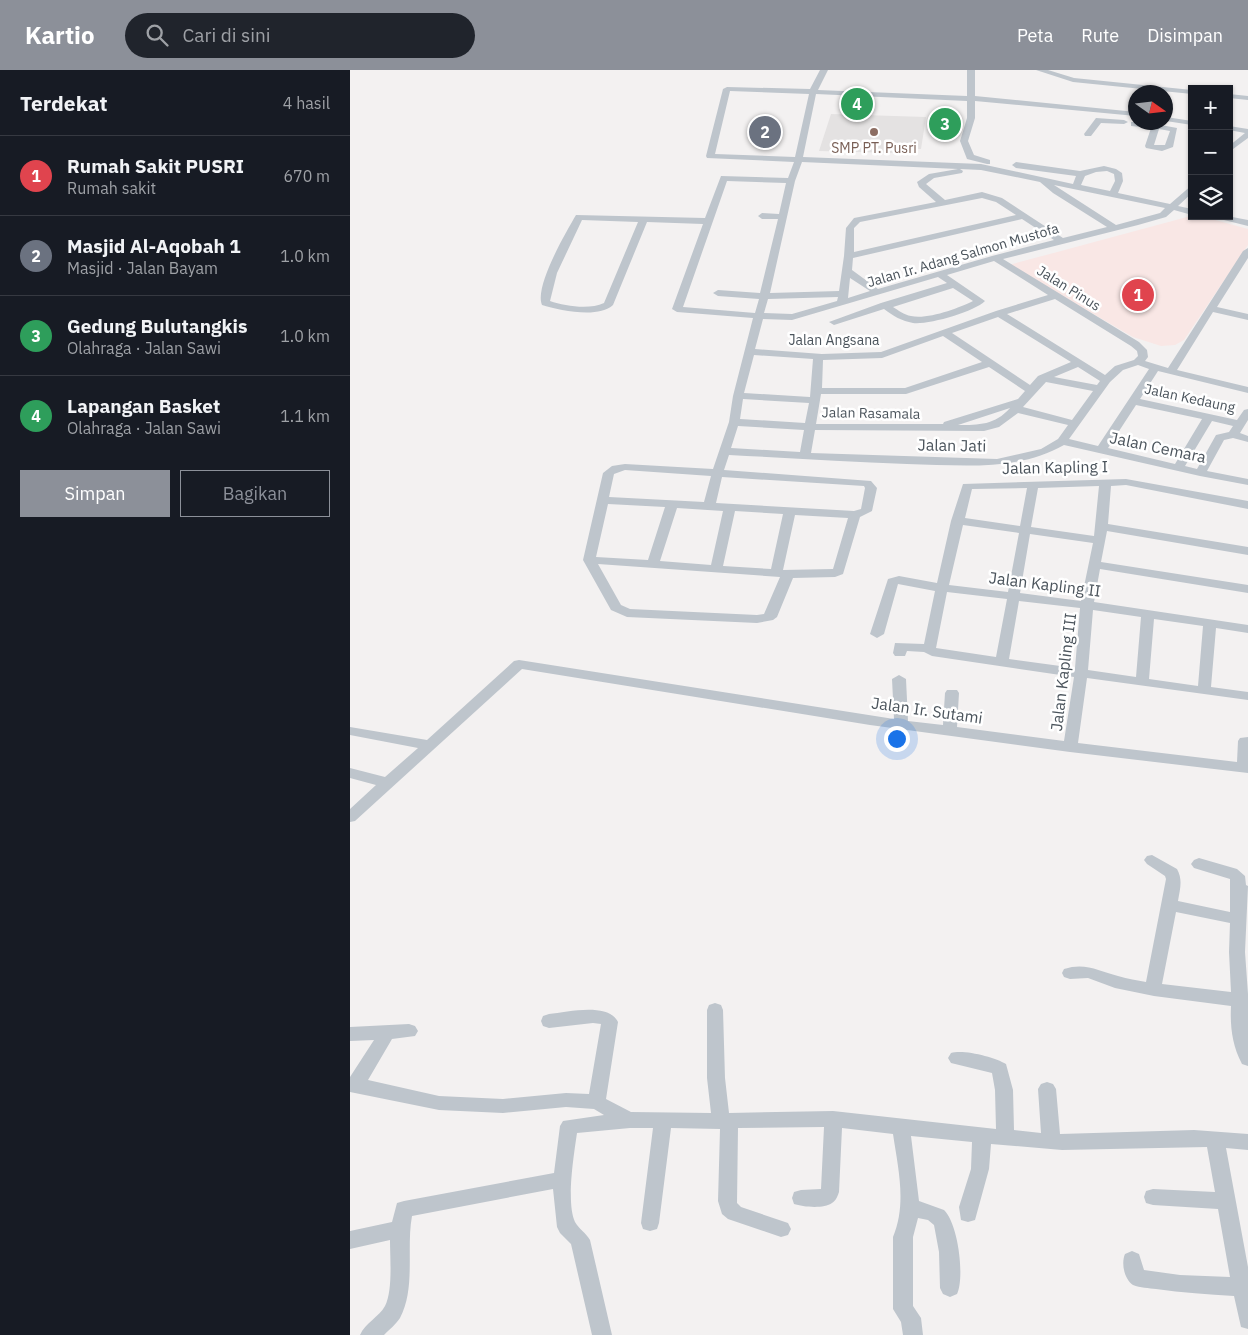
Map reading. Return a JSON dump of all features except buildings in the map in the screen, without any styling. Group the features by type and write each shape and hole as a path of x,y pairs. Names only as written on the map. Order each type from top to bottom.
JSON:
{"street":[{"path":"709,506 734,422 738,396 791,181 799,158 816,88 824,70"},
{"path":"969,70 971,93 970,126 964,141 970,157 986,162 1081,174 1096,168 1113,170 1118,173 1120,180 1113,195"},
{"path":"1040,70 1072,80 1188,92"},
{"path":"1128,113 971,93 816,88 727,89 710,156 799,158 950,169 980,167 1188,211"},
{"path":"1233,96 1248,98"},
{"path":"1106,120 1112,111"},
{"path":"1173,119 1188,121"},
{"path":"1088,134 1099,120 1124,122"},
{"path":"1233,128 1248,132"},
{"path":"1233,146 1248,132"},
{"path":"942,202 921,182 950,169"},
{"path":"1076,187 1081,174"},
{"path":"644,219 608,305 599,308 582,308 545,304 544,298 548,286 579,217 644,219 708,222 724,178 791,181"},
{"path":"1042,179 1056,192 1114,228"},
{"name":"Jalan Ir. Adang Salmon Mustofa","path":"708,222 678,309 792,317 832,306 842,299 878,293 995,258 1162,215 1188,192"},
{"path":"718,294 842,299 849,256 850,228 857,220 977,196 989,196 999,200 1061,241"},
{"path":"762,216 782,217"},
{"path":"849,256 1024,216"},
{"path":"1233,220 1248,223"},
{"path":"1170,372 1248,252"},
{"name":"Jalan Pinus","path":"995,258 1142,350 1143,357 1138,362"},
{"path":"847,271 878,293"},
{"path":"884,306 909,319 918,320 946,313 980,301 941,275"},
{"path":"834,322 955,284"},
{"path":"999,314 1055,296"},
{"path":"832,306 849,317"},
{"path":"1211,309 1248,317"},
{"path":"999,314 1078,363 1103,385"},
{"name":"Jalan Angsana","path":"749,352 818,357 882,355 999,314"},
{"path":"945,333 1031,390"},
{"path":"805,456 816,395 818,357"},
{"path":"1138,362 1170,372 1248,390"},
{"name":"Jalan Jati","path":"724,451 805,456 997,462 1044,451 1062,441 1103,385 1119,368 1138,362"},
{"path":"738,396 906,391 989,363"},
{"path":"1044,378 1078,363"},
{"path":"1100,450 1155,368"},
{"path":"1020,381 1044,378 1103,385"},
{"name":"Jalan Rasamala","path":"734,422 811,427 930,429 994,426 1001,424 1044,378"},
{"name":"Jalan Kedaung","path":"1134,401 1240,424"},
{"path":"1020,405 1075,424"},
{"path":"1234,435 1248,412"},
{"path":"1178,468 1209,417"},
{"path":"1200,473 1220,437 1234,435 1248,439"},
{"name":"Jalan Cemara","path":"1062,441 1200,473 1248,482"},
{"path":"604,500 730,508 790,511 855,515 866,511 871,488 867,483 717,474 661,468 616,468 609,473 589,560 616,607 627,613 758,619 768,617 772,614 782,592 781,573 790,511"},
{"name":"Jalan Kapling III","path":"1070,747 1081,674 1087,605 1101,533 1106,482"},
{"name":"Jalan Kapling I","path":"929,648 966,486 1126,482 1248,505"},
{"path":"1002,663 1033,484"},
{"path":"653,565 672,504"},
{"path":"716,569 730,508"},
{"path":"589,560 781,573 835,573 839,571 855,515"},
{"path":"957,521 1024,531 1101,533 1248,552"},
{"path":"1096,565 1248,589"},
{"name":"Jalan Kapling II","path":"877,634 892,582 899,580 942,588 1087,605 1248,629"},
{"path":"1142,683 1148,614"},
{"path":"1204,690 1210,622"},
{"path":"900,653 899,647 902,645 929,648 932,652 1002,663 1248,696"},
{"name":"Jalan Ir. Sutami","path":"430,744 519,664 900,724 1246,768"},
{"path":"899,679 902,718 900,724"},
{"path":"950,731 952,693"},
{"path":"352,731 430,744"},
{"path":"1245,741 1246,768"},
{"path":"350,817 430,744"},
{"path":"350,773 388,783"},
{"path":"1152,860 1174,876 1154,990"},
{"path":"1199,864 1232,873 1237,876 1243,890 1237,919 1237,952 1244,1000 1238,1026 1248,1059"},
{"path":"1169,905 1237,919"},
{"path":"1070,973 1089,972 1116,982 1154,990 1244,1000"},
{"path":"715,1010 716,1078 725,1121 727,1201 729,1208 735,1213 782,1228"},
{"path":"549,1021 593,1016 607,1019 610,1022 597,1102"},
{"path":"388,1031 353,1085 439,1103 504,1106 566,1100 597,1102 630,1120"},
{"path":"350,1034 409,1031"},
{"path":"956,1058 994,1065 1000,1069 1004,1090 1005,1137"},
{"path":"1047,1089 1051,1141"},
{"path":"801,1198 826,1197 830,1192 833,1119"},
{"path":"602,1335 580,1240 567,1227 564,1214 562,1179 569,1126 630,1120 833,1119 1051,1141 1194,1138 1248,1142"},
{"path":"650,1223 663,1120"},
{"path":"901,1127 911,1208 907,1230 903,1237 902,1298 903,1309 912,1318 913,1335"},
{"path":"968,1214 968,1207 980,1169 982,1135"},
{"path":"1215,1140 1226,1201 1242,1262 1242,1288 1248,1320"},
{"path":"370,1335 392,1313 398,1297 400,1229 404,1209 562,1179"},
{"path":"1153,1197 1226,1201"},
{"path":"911,1208 932,1213 940,1218 944,1228 950,1288"},
{"path":"350,1240 400,1229"},
{"path":"1132,1260 1135,1274 1140,1278 1180,1284 1242,1288"}],"shaded area":[{"name":"SMP PT. Pusri","path":"831,114 926,117 921,149 895,148 893,153 819,151"},
{"path":"1187,217 1188,220 1215,220 1248,229 1248,245 1184,340 1175,345 1161,346 1133,337 1009,265"}],"green space":[{"path":"933,117 959,119 957,129 933,129"}],"place":[{"name":"Lapangan Basket","path":"857,104"},
{"name":"Gedung Bulutangkis","path":"945,124"},
{"name":"Masjid Al-Aqobah 1","path":"765,132"},
{"name":"SMP PT. Pusri","path":"874,132"},
{"name":"Rumah Sakit PUSRI","path":"1138,295"}]}
